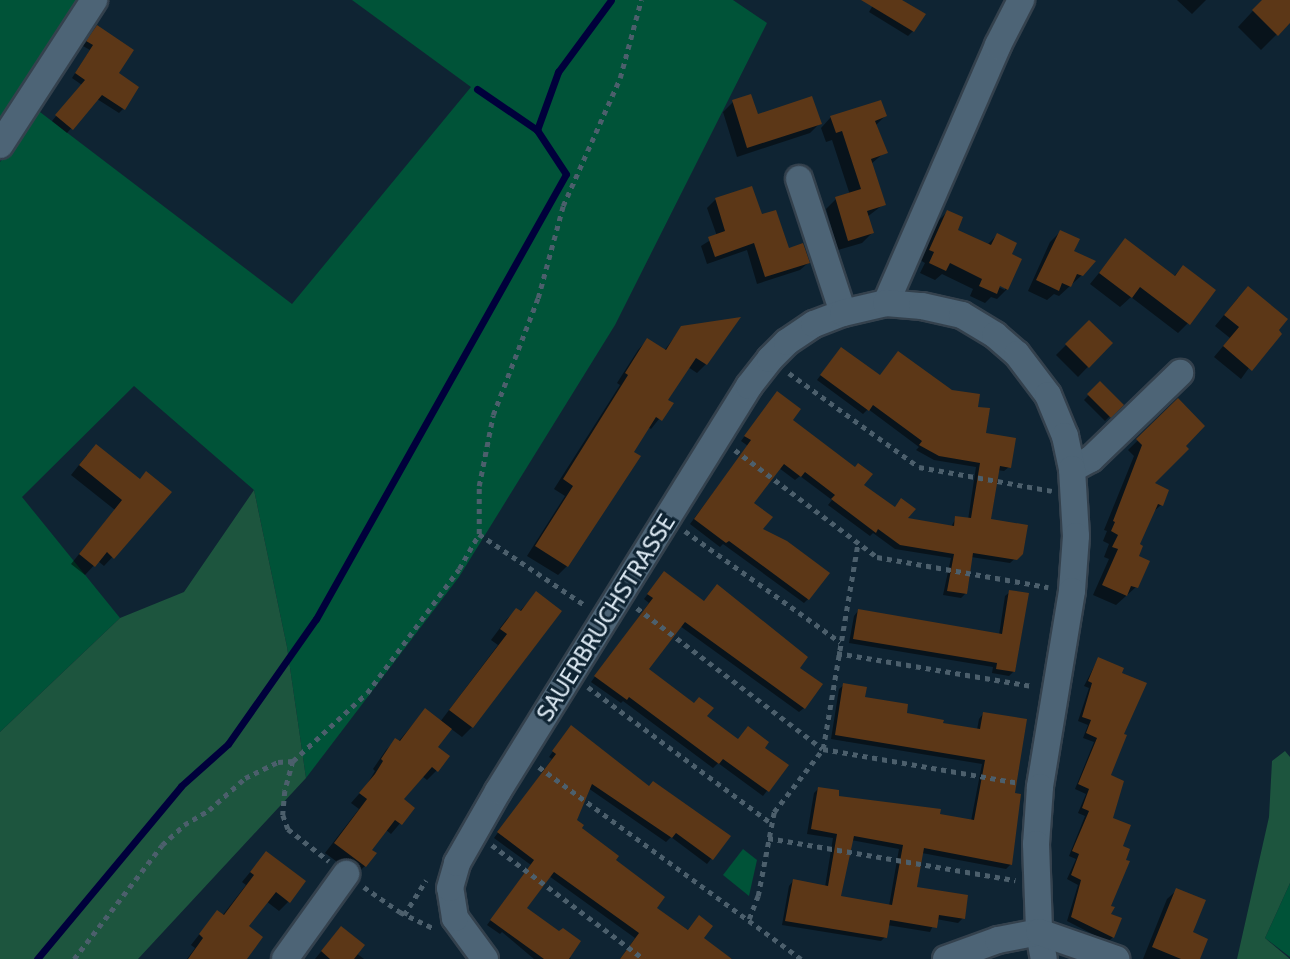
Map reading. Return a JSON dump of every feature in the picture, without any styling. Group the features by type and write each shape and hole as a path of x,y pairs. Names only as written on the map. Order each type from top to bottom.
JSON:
{"street":[{"path":"0,145 94,0"},
{"path":"886,303 998,45 1021,0"},
{"path":"799,178 843,313"},
{"name":"SAUERBRUCHSTRASSE","path":"485,959 454,918 450,888 457,863 521,753 749,386 770,359 787,342 814,324 843,313 886,303 922,306 962,315 995,334 1017,354 1048,395 1065,436 1073,482 1076,536 1072,591 1040,787 1038,883 1044,959"},
{"path":"1073,482 1091,459 1180,373"},
{"path":"285,959 346,874"},
{"path":"946,959 998,940 1040,932 1116,959"}],"path":[{"path":"466,936 445,933 400,912 288,829 283,815 285,791 293,761 367,693 459,569 480,534 479,486 493,415 538,298 563,206 620,78 641,0"},
{"path":"770,359 919,467 1073,482"},
{"path":"718,437 877,557 1072,591"},
{"path":"668,518 840,642"},
{"path":"480,534 605,619"},
{"path":"749,919 758,896 774,811 823,749 837,653 858,542"},
{"path":"620,595 823,749 1040,787"},
{"path":"837,653 1057,690"},
{"path":"571,674 771,822"},
{"path":"521,753 801,959"},
{"path":"74,959 162,845 184,825 209,810 244,778 278,762 293,761"},
{"path":"474,832 644,959"},
{"path":"768,838 1038,883"}],"green space":[{"path":"0,0 81,0 0,128"},
{"path":"352,0 733,0 767,23 615,325 459,577 306,778 287,647 254,490 134,386 22,497 120,618 0,732 0,162 36,109 292,304 471,87"},
{"path":"254,490 287,647 306,778 138,959 0,959 0,732 120,618 184,592"},
{"path":"1285,751 1290,757 1290,883 1265,938 1290,959 1237,959 1269,817 1272,761"},
{"path":"743,849 757,860 749,896 723,875"},
{"path":"1290,883 1290,957 1265,938"}],"building":[{"path":"861,0 902,0 926,14 914,32"},
{"path":"1262,0 1290,0 1290,23 1278,36 1252,10"},
{"path":"97,25 134,50 119,73 139,87 125,110 102,95 73,130 55,115 85,80 75,73 93,45 86,41"},
{"path":"751,94 758,114 812,96 822,124 747,148 732,100"},
{"path":"881,100 887,116 875,121 888,153 871,159 886,205 867,211 874,233 848,241 835,197 861,189 842,131 836,133 830,116"},
{"path":"752,186 762,214 776,210 789,248 803,243 810,263 765,277 754,243 715,257 708,237 725,231 715,198"},
{"path":"947,210 963,217 958,230 991,245 997,233 1017,243 1012,254 1022,259 1008,290 1000,286 997,294 979,286 982,279 950,263 946,271 929,263 934,252 929,250"},
{"path":"1060,230 1080,239 1074,251 1096,261 1083,276 1077,274 1071,287 1062,283 1059,291 1036,280"},
{"path":"1125,238 1175,276 1183,265 1216,290 1190,325 1140,287 1132,298 1099,273"},
{"path":"1248,286 1288,319 1279,330 1282,334 1252,371 1223,346 1239,327 1224,315"},
{"path":"741,317 707,365 696,358 668,400 674,403 662,421 656,417 634,452 641,456 568,567 535,546 573,486 563,479 628,375 625,373 647,338 666,350 681,326"},
{"path":"1089,320 1113,343 1089,368 1065,344"},
{"path":"841,347 880,375 898,351 952,390 980,394 978,407 990,408 986,433 1016,438 1011,468 1000,466 991,519 1028,525 1023,554 1017,560 973,553 967,594 947,591 954,554 900,545 878,529 876,533 831,499 835,495 805,472 801,477 784,464 754,503 773,517 763,529 787,541 830,573 809,600 729,541 726,543 694,519 751,440 744,436 777,391 801,409 793,420 855,467 858,463 873,474 864,485 895,507 901,498 916,509 908,518 954,526 955,516 971,518 980,463 939,456 919,445 922,441 873,405 869,411 820,375"},
{"path":"1100,381 1124,405 1111,418 1087,394"},
{"path":"1178,398 1205,426 1186,446 1189,449 1155,483 1169,490 1163,506 1158,504 1140,544 1143,546 1139,556 1150,561 1138,588 1131,586 1127,596 1102,585 1118,549 1112,547 1118,535 1111,531 1115,522 1113,521 1142,445 1136,439"},
{"path":"96,444 140,479 146,471 172,492 114,559 107,552 95,567 79,554 122,500 79,465"},
{"path":"664,571 704,601 717,584 808,657 800,668 823,684 805,709 685,622 649,669 694,703 699,697 714,708 707,716 738,739 748,726 769,742 765,748 789,765 769,792 723,759 719,764 629,697 627,700 594,676 653,598 647,594"},
{"path":"1009,590 1029,593 1015,672 996,669 997,663 853,639 858,609 1002,634"},
{"path":"536,591 562,611 473,728 449,710 507,634 500,629 516,608 521,611"},
{"path":"1098,657 1124,668 1122,673 1147,683 1124,734 1127,735 1111,775 1124,781 1113,818 1131,825 1123,846 1130,849 1126,860 1130,861 1111,906 1115,907 1111,914 1122,918 1114,938 1071,917 1081,880 1071,875 1079,854 1072,851 1089,811 1082,808 1089,789 1078,784 1097,738 1086,733 1091,720 1082,717 1092,683 1088,681"},
{"path":"843,683 867,687 865,697 908,704 907,713 944,720 943,723 980,729 983,712 1027,719 1015,793 1021,794 1012,865 924,848 917,887 968,895 965,919 939,915 937,928 890,920 887,938 785,921 793,879 828,886 837,834 811,829 818,787 839,790 839,796 941,809 940,814 974,820 985,760 835,735","holes":["854,836 903,845 892,905 841,896"]},
{"path":"425,708 452,729 438,747 450,756 438,772 432,767 404,799 415,808 402,825 395,820 372,850 377,853 366,867 334,843 367,799 359,793 375,774 395,738 400,741"},
{"path":"571,725 649,786 653,781 731,836 713,860 676,833 672,838 592,784 577,820 584,825 582,828 619,856 616,860 665,897 657,908 688,930 699,915 713,926 704,938 732,959 620,959 639,933 554,872 527,908 559,931 563,928 581,941 569,959 544,959 490,920 534,860 497,832 556,754 552,751"},
{"path":"266,851 306,881 290,903 276,892 249,926 263,937 247,959 188,959 203,938 199,934 217,910 224,915 254,875 250,872"},
{"path":"1176,888 1206,900 1193,932 1208,939 1200,959 1181,959 1152,947"},
{"path":"341,926 365,945 354,959 330,959 321,951"}],"waterway":[{"path":"37,959 181,786 228,744 316,619 566,174 537,130 558,72 611,0"},
{"path":"477,89 537,130"}]}
